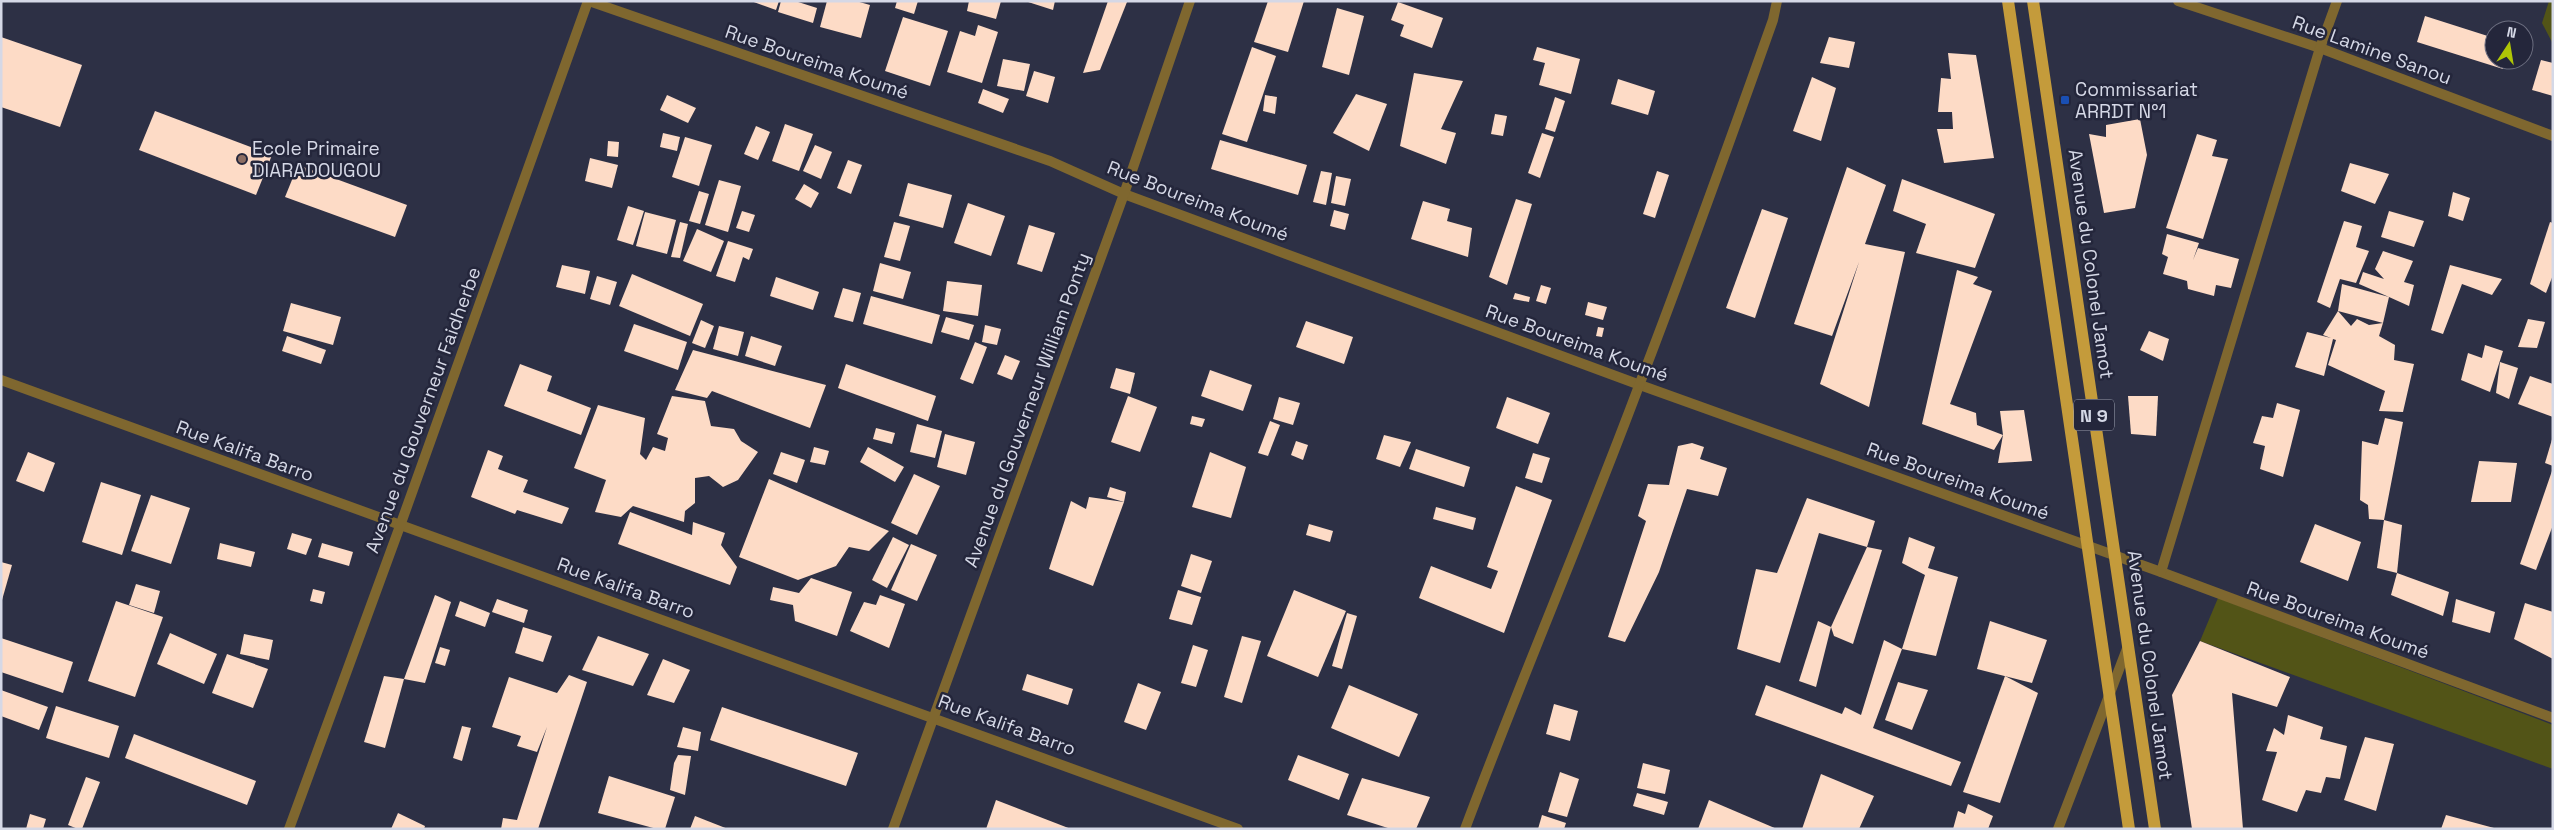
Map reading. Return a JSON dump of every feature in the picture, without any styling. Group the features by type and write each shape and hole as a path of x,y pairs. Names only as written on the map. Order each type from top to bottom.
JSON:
{"main road":[{"name":"N 9","path":"2008,1 2130,829"},
{"name":"Avenue du Colonel Jamot","path":"2033,1 2155,829"}],"street":[{"name":"Rue Boureima Koumé","path":"589,1 1050,162 1124,194 1640,385 2161,572 2553,718"},
{"name":"Avenue du Gouverneur Faidherbe","path":"289,829 589,1"},
{"name":"Avenue du Gouverneur William Ponty","path":"893,829 1124,194 1190,1"},
{"path":"1465,829 1523,676 1640,385 1728,148 1777,1"},
{"name":"Rue Lamine Sanou","path":"2178,1 2320,48 2553,136"},
{"path":"2161,572 2320,48 2337,1"},
{"name":"Rue Kalifa Barro","path":"1,380 1238,829"},
{"path":"2058,829 2128,646"}],"shaded area":[{"path":"2549,1 2553,1 2553,44 2542,23"},
{"path":"2218,598 2553,725 2553,769 2200,641"}],"building":[{"path":"751,1 779,1 776,10"},
{"path":"781,1 795,1 817,8 813,23 778,12"},
{"path":"827,1 856,1 870,5 861,38 820,27"},
{"path":"897,1 918,1 914,14 895,8"},
{"path":"969,1 1001,1 996,19 967,11"},
{"path":"1025,1 1055,1 1053,10"},
{"path":"1108,1 1127,2 1100,70 1083,73"},
{"path":"1268,1 1304,1 1288,52 1254,42"},
{"path":"1398,2 1443,18 1432,48 1400,36 1404,25 1391,20"},
{"path":"1337,8 1364,16 1349,75 1322,67"},
{"path":"2425,16 2484,35 2484,63 2417,42"},
{"path":"903,17 948,31 930,86 885,71"},
{"path":"978,25 998,32 982,83 947,72 960,31 975,36"},
{"path":"1,37 82,65 60,127 1,107"},
{"path":"1829,37 1855,42 1849,68 1820,63"},
{"path":"1252,47 1276,56 1247,142 1222,134"},
{"path":"1537,47 1580,59 1571,94 1539,85 1545,63 1533,60"},
{"path":"1948,53 1976,55 1994,158 1944,163 1937,129 1953,129 1952,112 1938,112 1941,78 1951,79"},
{"path":"1003,59 1030,64 1024,91 997,86"},
{"path":"2541,60 2553,63 2553,96 2532,90"},
{"path":"1034,71 1055,77 1048,103 1026,96"},
{"path":"1414,73 1463,81 1441,129 1456,133 1446,164 1400,146"},
{"path":"1812,77 1836,88 1821,141 1793,131"},
{"path":"1618,79 1655,91 1648,115 1611,104"},
{"path":"983,89 1009,99 1003,113 978,103"},
{"path":"1356,94 1387,104 1369,151 1333,133"},
{"path":"667,95 696,108 688,123 660,110"},
{"path":"1265,95 1277,97 1275,114 1263,111"},
{"path":"1555,97 1565,101 1555,132 1545,129"},
{"path":"155,111 272,155 256,195 139,150"},
{"path":"1495,114 1507,116 1503,136 1491,134"},
{"path":"2140,119 2147,155 2135,208 2104,213 2089,134 2106,137 2106,125"},
{"path":"785,124 813,134 799,171 772,161"},
{"path":"756,126 770,132 758,160 744,154"},
{"path":"663,133 680,137 677,151 660,147"},
{"path":"1542,133 1554,137 1540,178 1528,173"},
{"path":"2197,134 2217,140 2212,156 2228,159 2203,239 2166,228"},
{"path":"685,137 712,145 699,186 672,177"},
{"path":"1220,140 1307,165 1298,195 1211,169"},
{"path":"608,141 619,142 618,157 607,156"},
{"path":"815,145 832,152 821,179 803,171"},
{"path":"590,158 618,165 612,188 585,181"},
{"path":"848,160 862,165 851,194 837,188"},
{"path":"2350,163 2389,174 2375,204 2341,191"},
{"path":"298,165 407,205 395,237 285,197"},
{"path":"1847,167 1886,185 1865,244 1905,252 1869,407 1820,384 1859,262 1832,336 1794,324"},
{"path":"1321,171 1332,173 1326,205 1313,202"},
{"path":"1657,171 1669,175 1655,218 1643,214"},
{"path":"1336,176 1351,179 1345,206 1331,203"},
{"path":"1902,179 1995,214 1975,268 1916,253 1926,224 1893,211"},
{"path":"719,180 741,186 728,232 705,225"},
{"path":"908,183 952,195 943,228 899,216"},
{"path":"804,184 819,193 811,208 795,199"},
{"path":"699,191 709,194 700,224 689,221"},
{"path":"2453,192 2470,198 2463,221 2448,216"},
{"path":"1516,199 1532,204 1507,285 1489,277"},
{"path":"1423,201 1450,209 1447,221 1472,228 1468,257 1411,239"},
{"path":"968,203 1005,216 991,256 954,243"},
{"path":"628,206 644,211 633,245 617,240"},
{"path":"1762,209 1788,218 1755,318 1726,308"},
{"path":"1334,210 1349,214 1345,230 1330,226"},
{"path":"742,211 755,215 749,232 736,228"},
{"path":"2389,211 2424,221 2414,247 2381,237"},
{"path":"645,212 676,220 667,254 636,246"},
{"path":"2344,221 2362,226 2356,247 2369,251 2356,283 2340,279 2330,308 2317,302"},
{"path":"680,222 688,224 680,258 671,257"},
{"path":"894,222 910,226 900,261 884,257"},
{"path":"2550,222 2553,223 2553,275 2546,293 2530,284"},
{"path":"1029,225 1055,233 1042,272 1017,264"},
{"path":"697,229 724,241 711,272 683,261"},
{"path":"2167,234 2199,243 2193,260 2198,248 2239,259 2231,288 2216,285 2214,296 2188,289 2187,281 2163,274 2168,257 2162,254"},
{"path":"728,241 753,249 749,260 743,257 735,282 716,276"},
{"path":"2383,251 2413,261 2404,282 2414,285 2409,306 2359,284 2363,272 2384,279 2375,269"},
{"path":"880,263 911,272 903,299 873,291"},
{"path":"562,265 590,271 585,294 556,287"},
{"path":"2450,265 2502,279 2492,295 2462,284 2443,334 2431,330"},
{"path":"1957,270 1978,277 1973,284 1992,291 1950,404 1976,413 1977,425 2003,435 1994,450 1922,424"},
{"path":"632,274 703,304 690,336 619,306"},
{"path":"597,276 617,282 610,305 590,299"},
{"path":"776,277 819,292 813,310 770,296"},
{"path":"947,281 982,285 978,316 943,311"},
{"path":"2342,284 2389,297 2383,323 2338,311"},
{"path":"1541,285 1551,288 1546,304 1536,301"},
{"path":"843,288 861,293 853,322 834,317"},
{"path":"1515,293 1530,297 1529,302 1513,299"},
{"path":"871,296 940,315 932,344 863,324"},
{"path":"1588,302 1607,307 1603,320 1585,315"},
{"path":"291,303 341,317 333,345 283,331"},
{"path":"2338,311 2351,326 2357,319 2369,325 2383,323 2379,336 2395,345 2394,360 2414,364 2403,412 2379,411 2385,391 2328,365 2336,340 2333,339 2324,376 2295,367 2307,332 2331,338 2323,335"},
{"path":"946,317 974,325 969,340 941,332"},
{"path":"2528,319 2545,322 2537,348 2518,347"},
{"path":"701,320 714,326 705,348 692,343"},
{"path":"1306,321 1353,337 1344,364 1296,347"},
{"path":"634,324 687,342 678,370 624,351"},
{"path":"985,325 1001,329 997,345 982,342"},
{"path":"719,326 744,332 738,356 713,349"},
{"path":"1598,327 1604,328 1602,337 1596,336"},
{"path":"2149,331 2169,339 2163,361 2140,350"},
{"path":"287,336 326,350 321,364 282,351"},
{"path":"751,336 782,346 775,366 745,356"},
{"path":"975,342 987,347 973,384 960,379"},
{"path":"2485,345 2503,351 2490,392 2461,380 2468,353 2482,358"},
{"path":"693,350 826,385 810,428 712,391 707,398 675,390"},
{"path":"1005,355 1020,361 1012,380 997,374"},
{"path":"2500,362 2518,368 2509,399 2496,393"},
{"path":"520,364 552,376 547,391 591,408 581,435 504,406"},
{"path":"846,364 936,396 928,421 838,388"},
{"path":"1116,368 1135,373 1130,394 1110,388"},
{"path":"1210,370 1252,385 1243,411 1201,396"},
{"path":"2530,376 2553,384 2553,417 2518,404"},
{"path":"672,396 705,401 711,426 734,429 741,441 758,452 738,480 723,487 709,476 695,478 695,503 685,511 684,522 633,506 621,517 595,512 606,480 574,468 598,405 645,418 640,454 646,460 653,447 665,451 668,438 657,434"},
{"path":"1128,396 1157,407 1140,452 1111,442"},
{"path":"2128,396 2158,396 2156,436 2131,434"},
{"path":"1279,397 1300,403 1293,425 1273,419"},
{"path":"1507,397 1550,413 1538,444 1496,428"},
{"path":"2277,403 2300,410 2283,477 2260,469 2265,446 2253,443 2262,416 2273,418"},
{"path":"2024,410 2032,461 1998,463 2003,435 2000,411"},
{"path":"1192,416 1205,419 1202,427 1190,424"},
{"path":"2385,418 2403,422 2384,520 2369,519 2368,505 2360,500 2362,441 2378,445"},
{"path":"1270,421 1280,425 1268,456 1258,453"},
{"path":"917,424 942,431 935,458 910,452"},
{"path":"876,428 895,433 892,444 873,439"},
{"path":"945,434 975,442 966,475 937,467"},
{"path":"1384,435 1411,442 1400,467 1376,459"},
{"path":"2553,436 2553,466 2545,463"},
{"path":"1296,441 1308,445 1303,460 1291,455"},
{"path":"1692,443 1704,447 1700,459 1727,468 1718,496 1687,489 1659,572 1625,642 1608,637 1646,521 1638,516 1648,484 1669,485 1678,446"},
{"path":"814,447 829,451 825,465 810,462"},
{"path":"868,447 904,467 895,482 860,462"},
{"path":"1416,449 1470,467 1464,487 1409,469"},
{"path":"488,450 503,456 498,469 528,480 523,492 569,508 562,524 517,510 515,514 471,497"},
{"path":"28,452 55,463 44,492 16,481"},
{"path":"781,452 805,460 797,483 773,474"},
{"path":"1210,452 1246,467 1231,518 1192,507"},
{"path":"1533,453 1550,458 1542,483 1525,478"},
{"path":"2479,461 2517,463 2511,502 2471,502"},
{"path":"2553,468 2553,525 2536,570 2520,564"},
{"path":"914,474 940,486 917,535 891,523"},
{"path":"769,479 889,531 869,551 849,547 836,566 798,580 739,557"},
{"path":"101,482 141,495 122,555 82,542"},
{"path":"1516,486 1552,500 1504,633 1419,598 1431,566 1491,589 1498,571 1487,567"},
{"path":"1110,487 1126,492 1124,502 1107,497"},
{"path":"151,495 190,508 171,564 131,551"},
{"path":"1089,497 1124,502 1093,586 1049,569 1071,501 1086,509"},
{"path":"1807,498 1875,521 1867,547 1819,533 1780,663 1737,649 1756,569 1777,573"},
{"path":"1436,507 1476,518 1473,530 1433,519"},
{"path":"630,512 692,535 693,522 725,533 721,545 737,567 730,585 618,544"},
{"path":"2384,520 2402,525 2397,573 2377,568"},
{"path":"1309,524 1333,531 1330,542 1306,535"},
{"path":"2315,524 2361,542 2348,581 2300,562"},
{"path":"292,533 312,539 306,555 287,549"},
{"path":"893,537 909,545 887,588 872,580"},
{"path":"1909,537 1935,547 1928,568 1958,577 1936,656 1902,649 1925,575 1902,563"},
{"path":"220,543 255,552 251,567 217,559"},
{"path":"322,543 353,552 349,566 318,557"},
{"path":"911,544 937,555 917,601 891,590"},
{"path":"1867,547 1882,550 1853,644 1834,636 1831,627"},
{"path":"1191,554 1212,561 1201,593 1181,586"},
{"path":"1,562 12,565 2,600 1,600"},
{"path":"2397,573 2449,592 2443,616 2391,595"},
{"path":"811,578 852,592 837,636 795,621 793,605 770,600 773,587 799,593"},
{"path":"136,584 160,591 154,613 129,605"},
{"path":"313,589 325,592 322,604 310,601"},
{"path":"1178,590 1201,597 1192,625 1169,619"},
{"path":"1294,590 1346,611 1318,677 1267,656"},
{"path":"435,595 451,602 425,683 404,679"},
{"path":"880,595 905,604 889,648 850,631 864,602 876,605"},
{"path":"497,599 528,610 524,623 492,612"},
{"path":"2456,599 2495,612 2490,633 2452,622"},
{"path":"116,601 163,617 135,697 88,681"},
{"path":"460,601 490,613 485,627 455,616"},
{"path":"2525,603 2553,612 2553,659 2514,639"},
{"path":"1347,613 1357,616 1342,669 1332,666"},
{"path":"1818,621 1831,627 1816,687 1799,681"},
{"path":"1990,621 2047,640 2032,683 1977,669"},
{"path":"523,627 552,636 543,662 515,653"},
{"path":"170,633 217,654 204,684 157,664"},
{"path":"244,634 273,640 269,660 240,654"},
{"path":"598,636 649,654 633,686 582,670"},
{"path":"1242,636 1261,641 1242,703 1224,697"},
{"path":"1,638 73,662 63,693 1,672"},
{"path":"1884,640 1902,649 1873,728 1961,762 1951,786 1755,715 1766,685 1842,714 1845,707 1861,715"},
{"path":"2200,641 2290,677 2277,707 2232,693 2243,829 2192,829 2172,695"},
{"path":"1193,645 1208,650 1196,687 1181,683"},
{"path":"440,647 450,650 445,666 435,663"},
{"path":"227,654 268,669 253,708 212,693"},
{"path":"663,659 690,670 674,703 647,695"},
{"path":"1027,674 1073,689 1068,705 1022,690"},
{"path":"569,675 587,682 538,829 501,829 503,818 517,820 547,727 537,752 517,746 521,736 492,727 509,677 557,693"},
{"path":"384,676 404,679 385,748 364,742"},
{"path":"2005,676 2038,693 2000,803 1963,792"},
{"path":"1898,682 1928,690 1912,730 1885,720"},
{"path":"1138,683 1161,692 1146,730 1124,722"},
{"path":"1349,685 1418,714 1399,757 1331,728"},
{"path":"1,690 48,707 39,730 1,716"},
{"path":"1554,704 1578,711 1570,741 1546,734"},
{"path":"56,706 119,726 109,758 46,738"},
{"path":"722,707 858,753 846,786 710,740"},
{"path":"2288,715 2323,727 2320,739 2347,746 2340,779 2326,777 2321,793 2306,790 2297,812 2262,800 2277,752 2266,751 2274,728 2284,735"},
{"path":"462,726 471,728 462,761 453,758"},
{"path":"683,727 701,732 698,751 677,747"},
{"path":"134,734 256,781 247,805 125,758"},
{"path":"2365,737 2394,744 2376,811 2344,800"},
{"path":"678,755 691,756 685,795 670,790 674,763"},
{"path":"1298,755 1349,774 1339,800 1288,780"},
{"path":"1643,763 1670,770 1665,794 1637,788"},
{"path":"1560,772 1579,779 1567,817 1548,812"},
{"path":"1821,774 1874,796 1859,829 1802,829"},
{"path":"609,776 675,797 665,829 657,829 598,813"},
{"path":"86,777 100,782 82,829 78,829 68,825"},
{"path":"1362,778 1430,797 1416,829 1391,829 1347,815"},
{"path":"1637,793 1668,802 1664,815 1633,806"},
{"path":"996,800 1071,829 986,829"},
{"path":"1709,800 1777,829 1698,829"},
{"path":"1968,804 1993,816 1988,829 1953,829 1958,811 1965,814"},
{"path":"398,813 425,826 424,829 391,829"},
{"path":"30,814 46,819 43,829 26,829"},
{"path":"1542,815 1566,823 1564,829 1538,829"},
{"path":"2446,815 2494,828 2441,829"},
{"path":"695,816 728,829 690,829"}],"place":[{"name":"Commissariat ARRDT N°1","path":"2065,100"},
{"name":"Ecole Primaire DIARADOUGOU","path":"242,159"}]}
